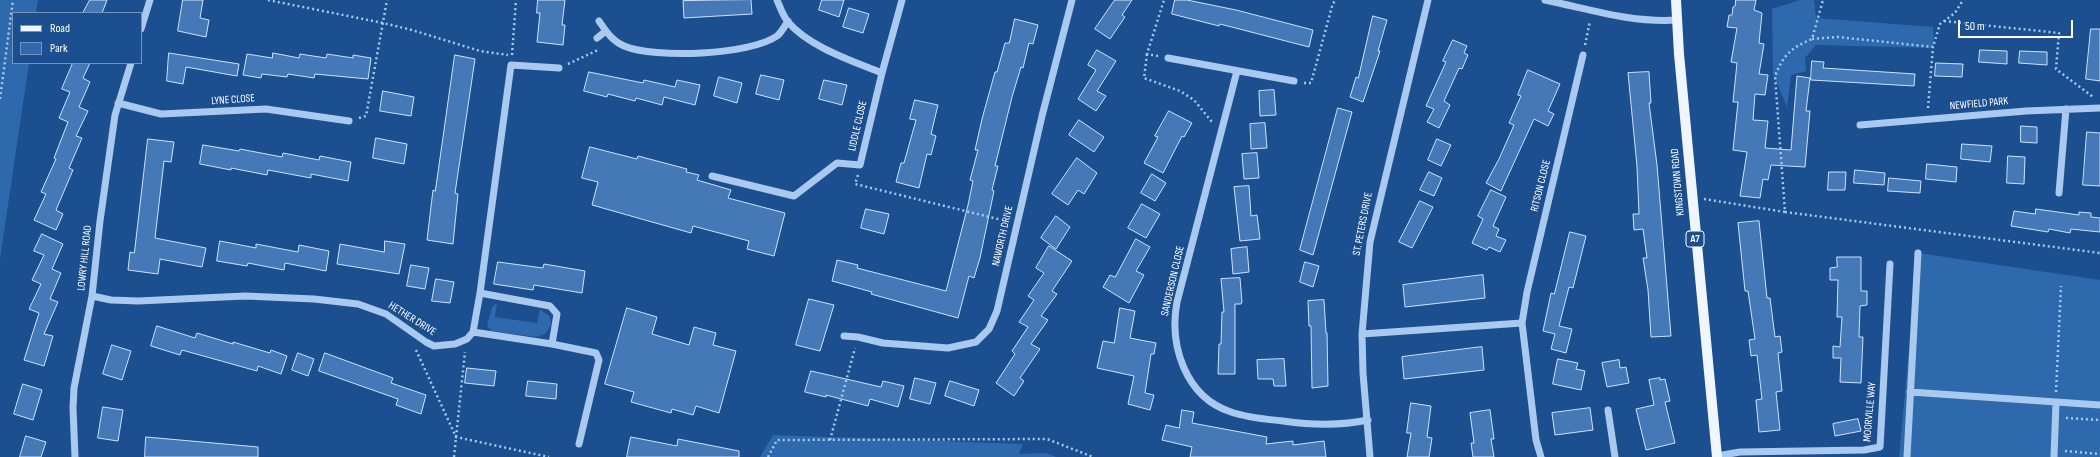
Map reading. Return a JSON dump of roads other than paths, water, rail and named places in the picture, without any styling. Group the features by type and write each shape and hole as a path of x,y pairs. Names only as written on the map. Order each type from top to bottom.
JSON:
{"main road":[{"name":"KINGSTOWN ROAD","path":"1676,0 1692,198 1717,456"}],"street":[{"path":"142,26 150,0"},
{"path":"777,0 788,21 801,33 827,49 882,73"},
{"name":"LIDDLE CLOSE","path":"712,176 794,196 837,163 860,165 882,73 902,0"},
{"name":"NAWORTH DRIVE","path":"844,336 858,337 883,343 919,347 948,348 976,342 989,329 996,310 1072,0"},
{"name":"ST. PETERS DRIVE","path":"1370,457 1363,373 1362,334 1370,242 1428,0"},
{"path":"1545,0 1592,12 1650,21 1677,20"},
{"path":"599,20 612,40 625,46 666,54 692,54 761,43 778,36 788,21"},
{"path":"597,38 606,31"},
{"name":"RITSON CLOSE","path":"1540,457 1536,440 1522,323 1527,292 1583,55"},
{"path":"1168,58 1294,81"},
{"name":"LOWRY HILL ROAD","path":"75,457 73,408 74,388 92,296 100,221 118,103 130,64"},
{"path":"559,68 511,65 480,293 473,332 552,344 596,353 599,360 579,444"},
{"name":"SANDERSON CLOSE","path":"1237,71 1174,318 1175,341 1184,368 1199,390 1215,404 1230,412 1253,418 1309,425 1354,423 1368,420"},
{"name":"LYNE CLOSE","path":"118,103 161,114 266,109 349,121"},
{"name":"NEWFIELD PARK","path":"1860,125 2066,109 2100,108"},
{"path":"2059,193 2066,109"},
{"path":"1907,457 1918,253"},
{"name":"MOORVILLE WAY","path":"1717,456 1740,452 1864,450 1880,447 1890,264"},
{"path":"480,293 519,303 550,306 557,314 552,344"},
{"name":"HETHER DRIVE","path":"92,296 111,300 138,301 245,296 314,299 358,304 386,314 434,346 455,344 467,339 473,332"},
{"path":"1362,334 1522,323"},
{"path":"1910,392 2100,405"},
{"path":"2054,454 2056,402"},
{"path":"1608,410 1615,457"}]}
